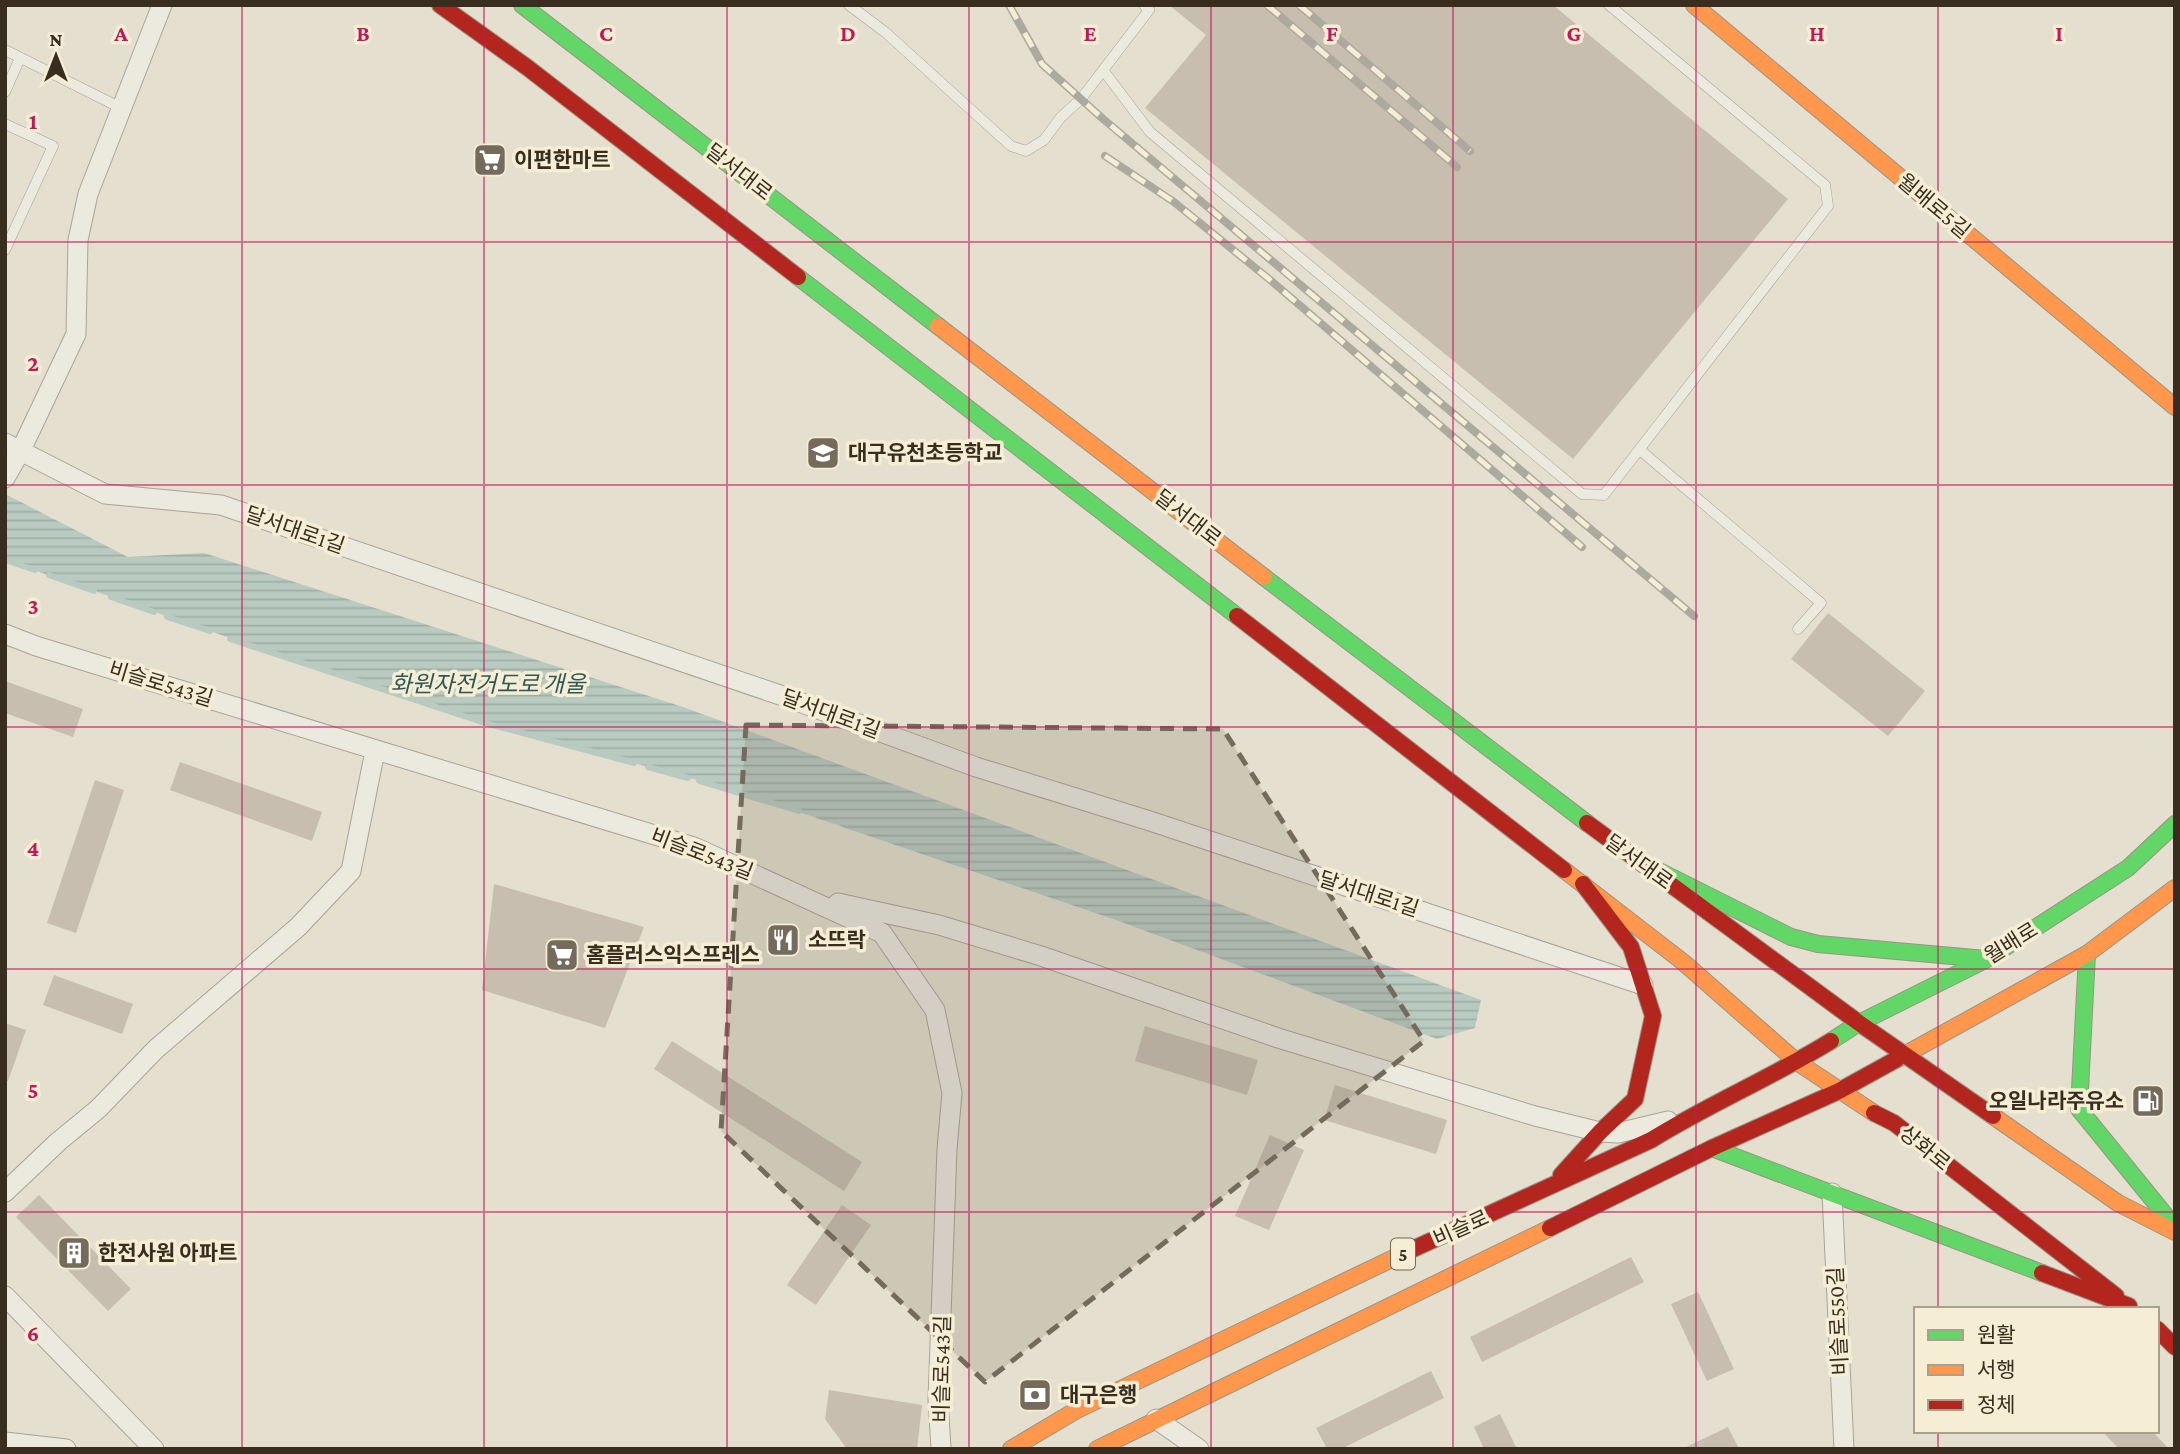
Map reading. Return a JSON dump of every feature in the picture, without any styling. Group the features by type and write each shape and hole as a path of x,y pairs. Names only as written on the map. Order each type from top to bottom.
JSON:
{"main road":[{"path":"440,5 528,68 1583,884 1630,947 1653,1016 1635,1099 1600,1132 1550,1187"},
{"name":"달서대로","path":"522,5 1520,773 1859,1023"},
{"name":"월배로5길","path":"1693,5 2175,407"},
{"name":"월배로","path":"1833,1039 1859,1023 1987,959 2128,868 2175,824"},
{"path":"1635,859 1791,937 1818,944 1987,959"},
{"name":"상화로","path":"1583,884 1716,989 1797,1062 1867,1110 1894,1123 2131,1307"},
{"path":"1839,1091 2087,954 2175,888"},
{"path":"2087,954 2079,1110 2175,1229"},
{"path":"1859,1023 2118,1203 2175,1229"},
{"name":"비슬로","path":"1011,1449 1075,1411 1380,1264 1651,1140 1690,1116 1797,1062 1833,1039"},
{"name":"비슬로","path":"1101,1448 1712,1148 1839,1091"},
{"path":"1712,1148 2131,1307"},
{"path":"2159,1331 2175,1347"}],"street":[{"path":"8,474 13,447 76,334 78,240 88,194 162,5"},
{"name":"달서대로1길","path":"13,447 106,494 221,505 780,695 976,767 1150,821 1643,985"},
{"name":"비슬로543길","path":"5,634 36,646 694,847 882,933 935,1010 952,1093 947,1149 938,1399 941,1449"},
{"path":"5,1192 98,1109 156,1049 298,927 351,872 373,761"},
{"path":"789,890 939,925 1041,956 1278,1038 1476,1100 1600,1132 1618,1133 1690,1116"},
{"name":"비슬로550길","path":"1832,1193 1844,1449"},
{"path":"5,1296 154,1449"},
{"path":"1156,1419 1199,1449"},
{"path":"5,1443 66,1449"}],"lane":[{"path":"849,5 886,32 1011,146 1026,152 1044,140 1061,117 1081,99 1149,10 1143,5"},
{"path":"1103,70 1150,132 1582,494 1604,495 1828,206 1825,185 1609,5"},
{"path":"5,50 121,107"},
{"path":"5,92 20,58"},
{"path":"5,124 52,146 5,250"},
{"path":"1640,450 1821,603 1798,629"}],"highlighted area":[{"path":"746,725 1223,729 1424,1041 985,1382 721,1131"}],"water":[{"name":"화원자전거도로 개울","path":"5,494 128,557 204,553 683,707 1481,1000 1475,1028 1437,1039 1116,920 793,810 723,787 485,723 5,560"}],"building":[{"path":"1169,5 1553,5 1788,199 1573,459 1145,108 1206,35"},
{"path":"1828,613 1925,691 1888,736 1791,659"},
{"path":"5,681 83,709 73,737 5,713"},
{"path":"180,762 322,812 312,841 170,790"},
{"path":"95,780 124,790 76,933 47,923"},
{"path":"494,884 644,927 605,1028 482,990"},
{"path":"54,975 133,1004 122,1034 43,1005"},
{"path":"5,1023 26,1030 8,1081 5,1081"},
{"path":"1145,1026 1258,1060 1247,1095 1135,1061"},
{"path":"672,1041 862,1162 844,1191 654,1069"},
{"path":"1335,1085 1447,1120 1436,1154 1324,1120"},
{"path":"1270,1135 1304,1150 1269,1230 1235,1216"},
{"name":"한전사원 아파트","path":"39,1195 131,1289 108,1311 16,1217"},
{"path":"842,1205 871,1225 816,1305 787,1285"},
{"path":"1631,1257 1644,1282 1482,1362 1470,1337"},
{"path":"1698,1292 1734,1369 1707,1381 1671,1304"},
{"path":"1431,1371 1444,1398 1341,1449 1327,1449 1316,1428"},
{"path":"829,1390 922,1405 917,1449 847,1449 825,1419"},
{"path":"1500,1414 1517,1449 1484,1449 1474,1427"},
{"path":"1728,1427 1739,1449 1682,1449"},
{"path":"2104,1433 2154,1433 2169,1449 2119,1449"}],"waterway":[{"path":"5,560 35,570"},
{"path":"49,575 94,591"},
{"path":"111,597 154,612"},
{"path":"167,617 210,631"},
{"path":"230,639 485,723 634,763"},
{"path":"648,767 688,778"},
{"path":"699,781 799,811"}],"railway":[{"path":"1009,5 1042,64 1102,118 1694,616"},
{"path":"1267,5 1457,167"},
{"path":"1299,5 1470,151"},
{"path":"1105,156 1174,202 1269,279 1582,547"}],"traffic: fast":[{"path":"522,5 938,326"},
{"path":"798,277 1237,616"},
{"path":"1264,577 1587,823"},
{"path":"1831,1041 1859,1023 1987,959 2128,868 2175,824"},
{"path":"1635,859 1791,937 1818,944 1986,959"},
{"path":"2087,954 2079,1109 2175,1227"},
{"path":"1712,1148 2042,1273"}],"traffic: slow":[{"path":"1694,5 2175,407"},
{"path":"938,326 1264,577"},
{"path":"1564,870 1683,962 1797,1062 1874,1113"},
{"path":"1897,1059 2087,954 2175,888"},
{"path":"1993,1116 2118,1203 2175,1232"},
{"path":"1097,1449 1550,1228"},
{"path":"1011,1449 1075,1411 1400,1255"}],"traffic: jam":[{"path":"440,5 528,68 798,277"},
{"path":"1237,616 1564,870"},
{"path":"1587,823 1859,1023 1993,1116"},
{"path":"1561,1175 1635,1099 1653,1016 1631,947 1583,884"},
{"path":"1400,1255 1651,1140 1831,1041"},
{"path":"1550,1228 1712,1148 1839,1091 1897,1059"},
{"path":"1874,1113 1894,1123 2116,1296"},
{"path":"2042,1273 2129,1306"},
{"path":"2159,1331 2175,1347"}],"place":[{"name":"이편한마트","path":"490,160"},
{"name":"대구유천초등학교","path":"823,453"},
{"name":"소뜨락","path":"783,940"},
{"name":"홈플러스익스프레스","path":"562,955"},
{"name":"오일나라주유소","path":"2148,1101"},
{"name":"한전사원 아파트","path":"74,1253"},
{"name":"대구은행","path":"1035,1395"}]}
